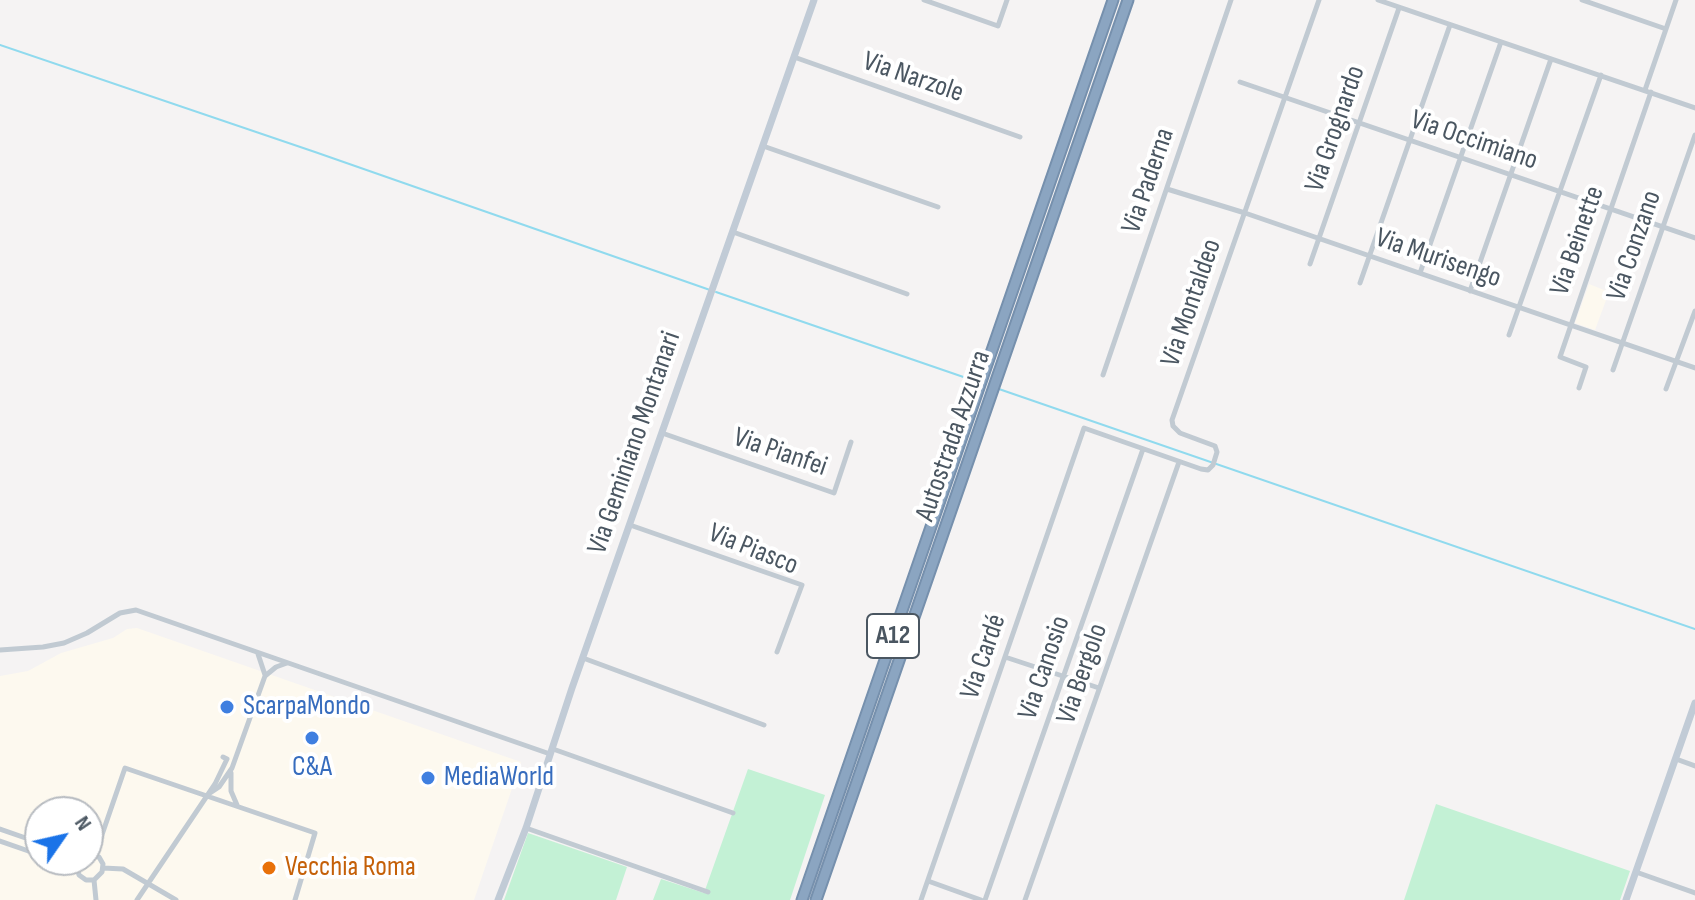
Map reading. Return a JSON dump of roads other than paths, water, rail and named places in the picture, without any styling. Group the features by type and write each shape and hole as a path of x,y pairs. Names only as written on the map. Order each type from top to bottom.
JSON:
{"highway":[{"name":"Autostrada Azzurra","path":"801,900 1113,0"},
{"name":"Autostrada Azzurra","path":"816,900 1128,0"}],"street":[{"name":"Via Geminiano Montanari","path":"498,900 526,828 814,0"},
{"path":"924,0 998,26 1007,0"},
{"name":"Via Paderna","path":"1103,375 1231,0"},
{"name":"Via Montaldeo","path":"1084,428 1179,462 1207,470 1213,465 1217,450 1214,445 1180,433 1172,422 1319,0"},
{"path":"1378,0 1695,108"},
{"path":"1582,0 1666,29"},
{"name":"Via Beinette","path":"1579,388 1586,367 1560,357 1676,0"},
{"name":"Via Grognardo","path":"1310,264 1399,7"},
{"path":"1360,283 1450,25"},
{"path":"1420,273 1501,42"},
{"name":"Via Narzole","path":"794,57 1020,137"},
{"path":"1470,291 1551,59"},
{"path":"1509,335 1601,75"},
{"name":"Via Occimiano","path":"1240,82 1695,238"},
{"name":"Via Conzano","path":"1613,370 1695,135"},
{"path":"763,146 938,207"},
{"name":"Via Murisengo","path":"1167,189 1695,368"},
{"path":"733,232 907,294"},
{"path":"1666,389 1695,311"},
{"name":"Via Cardé","path":"921,900 1084,428"},
{"name":"Via Pianfei","path":"662,433 834,493 851,442"},
{"name":"Via Canosio","path":"983,900 1143,449"},
{"name":"Via Bergolo","path":"1025,900 1179,462"},
{"name":"Via Piasco","path":"630,525 802,585 777,652"},
{"path":"0,648 64,643 128,610 136,610 733,813"},
{"path":"255,651 262,662 265,676"},
{"path":"1005,657 1099,688"},
{"path":"583,658 764,725"},
{"path":"206,796 219,787 232,768 265,676 276,667 288,663"},
{"path":"1626,900 1695,703"},
{"path":"137,900 206,796 227,759 223,757"},
{"path":"1676,759 1695,766"},
{"path":"104,823 125,768 315,833 295,900"},
{"path":"226,802 231,791 232,768"},
{"path":"218,800 219,787"},
{"path":"231,791 238,806"},
{"path":"526,828 708,892"},
{"path":"0,829 24,837"},
{"path":"0,841 24,849"},
{"path":"104,868 123,869 176,900"},
{"path":"1636,872 1695,893"},
{"path":"81,876 94,880 99,876"},
{"path":"94,880 96,900"},
{"path":"928,881 983,900"}],"waterway":[{"path":"0,45 710,290"},
{"path":"716,292 978,382"},
{"path":"996,388 1695,629"}],"place":[{"name":"ScarpaMondo","path":"227,707"},
{"name":"C&A","path":"312,738"},
{"name":"MediaWorld","path":"428,778"},
{"name":"Vecchia Roma","path":"269,868"}]}
